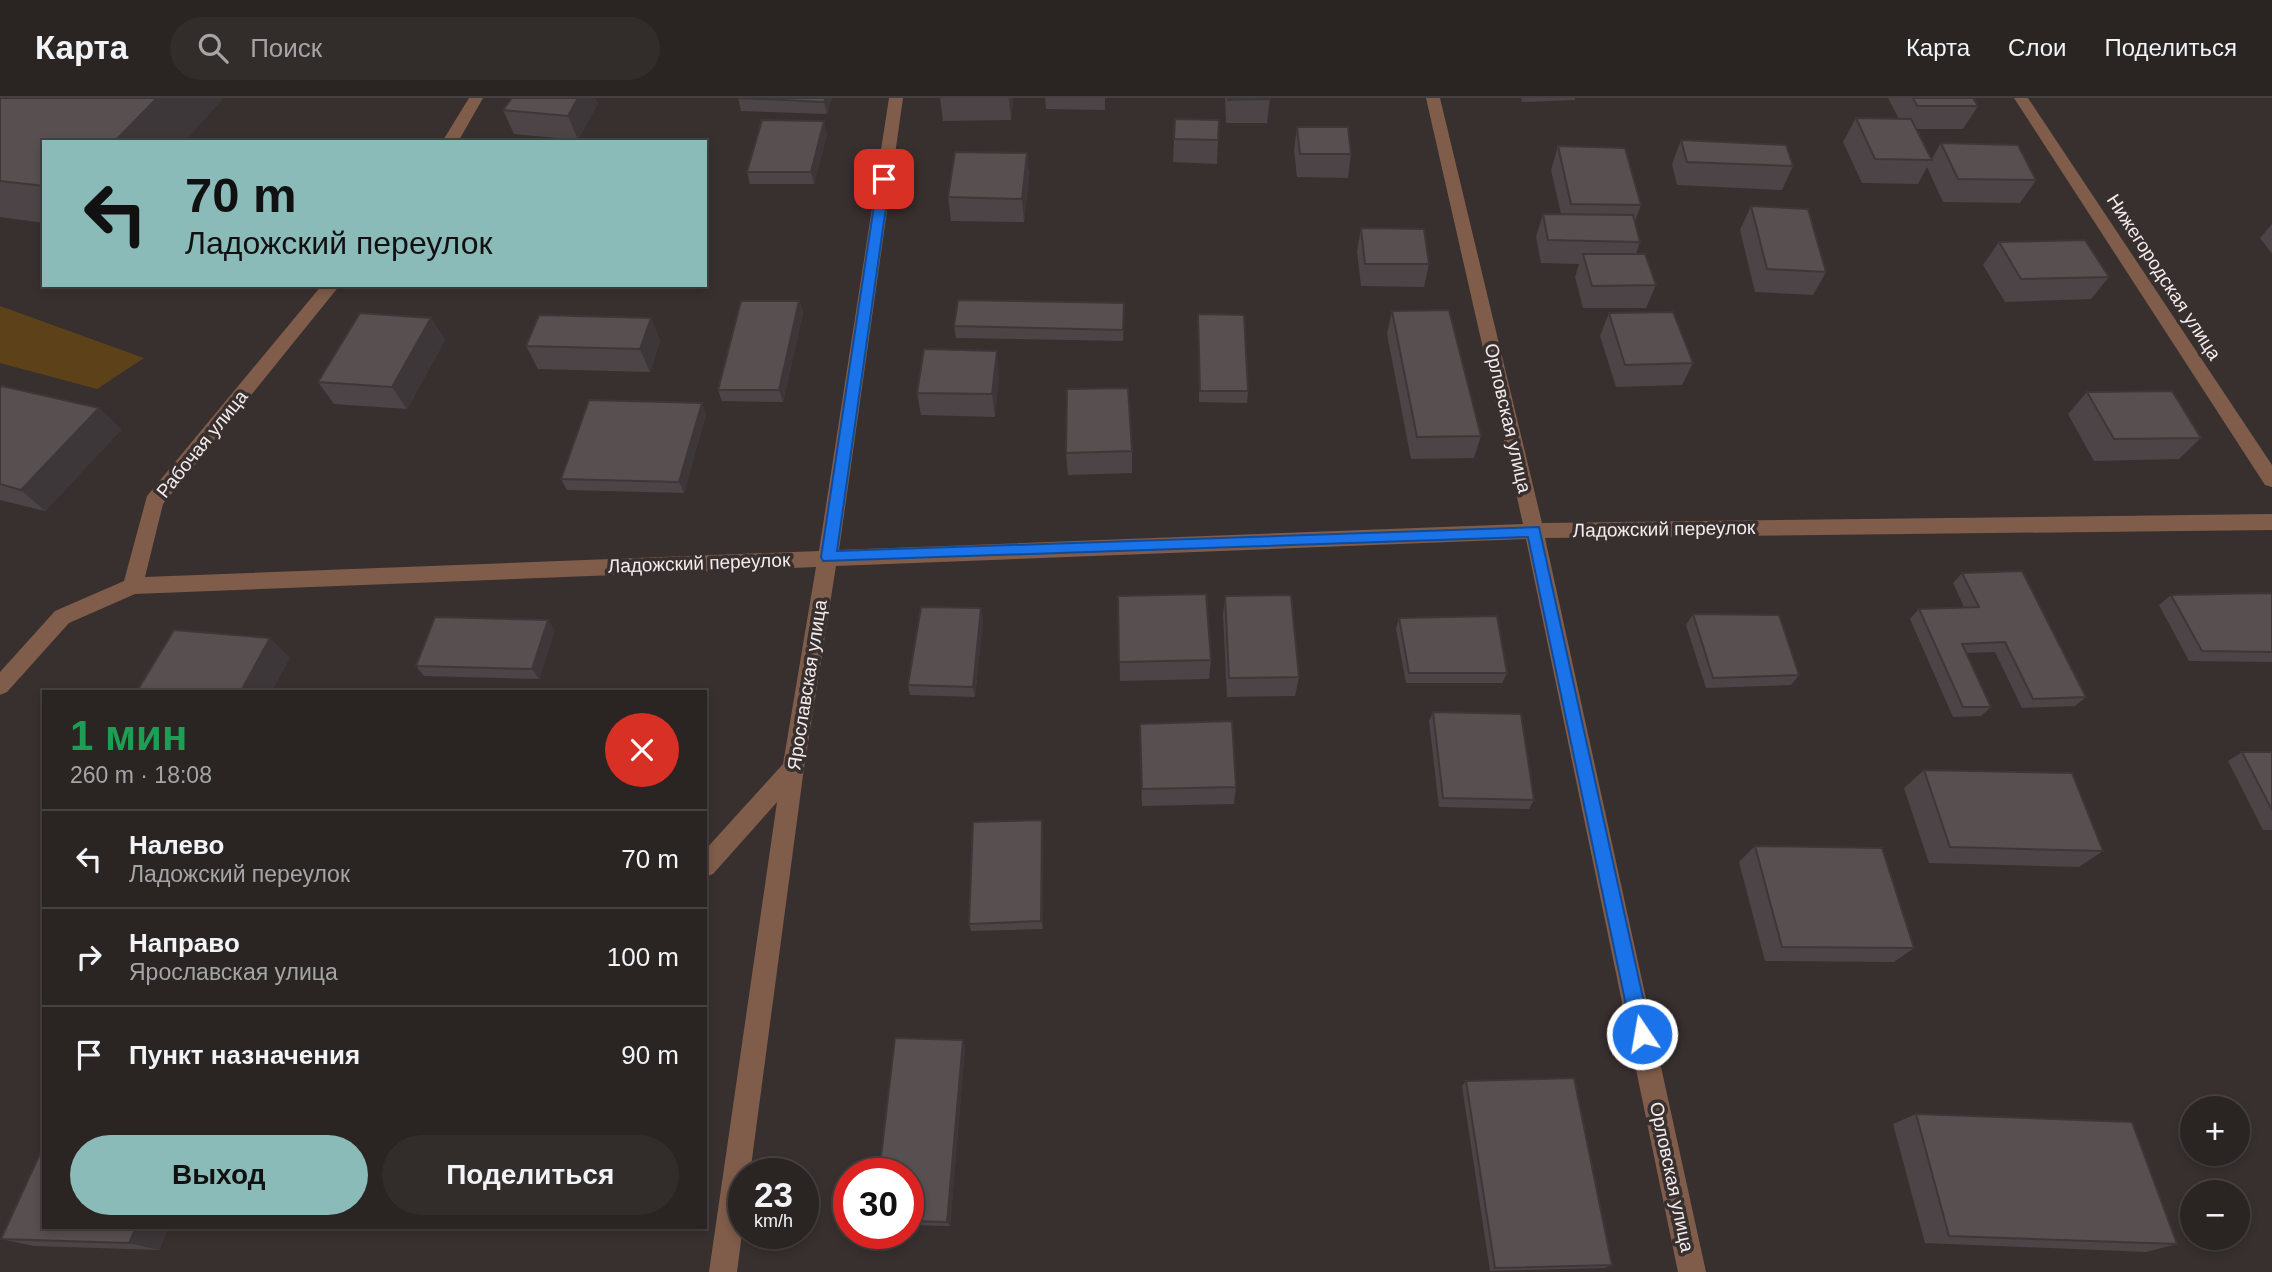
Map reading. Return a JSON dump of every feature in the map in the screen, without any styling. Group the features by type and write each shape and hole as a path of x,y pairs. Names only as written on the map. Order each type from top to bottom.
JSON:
{"street":[{"path":"451,140 476,98"},
{"name":"Ярославская улица","path":"723,1272 793,768 828,557 896,98"},
{"name":"Орловская улица","path":"1433,98 1534,531 1692,1272"},
{"name":"Нижегородская улица","path":"2021,98 2272,480"},
{"name":"Рабочая улица","path":"133,586 154,500 330,287"},
{"name":"Ладожский переулок","path":"133,586 1534,531 2272,522"},
{"path":"0,686 62,617 133,586"},
{"path":"707,865 793,768"}],"shaded area":[{"path":"0,306 144,358 97,389 0,363"}],"building":[{"path":"0,98 157,98 116,140 42,140 42,186 0,181"},
{"path":"512,98 578,98 568,116 503,110"},
{"path":"738,98 826,98 824,102"},
{"path":"1270,98 1270,99 1228,100"},
{"path":"1913,98 1973,98 1978,106 1917,106"},
{"path":"1856,118 1911,119 1932,160 1875,159"},
{"path":"1175,119 1219,120 1218,140 1174,139"},
{"path":"762,120 824,121 811,172 747,172"},
{"path":"1297,127 1348,127 1351,154 1300,154"},
{"path":"1681,140 1786,145 1793,166 1687,162"},
{"path":"1941,143 2018,145 2036,180 1958,179"},
{"path":"1558,146 1625,148 1641,205 1571,204"},
{"path":"955,152 1027,153 1022,199 948,197"},
{"path":"1751,206 1808,209 1826,272 1767,269"},
{"path":"1543,214 1633,215 1640,242 1548,240"},
{"path":"1361,228 1424,229 1429,264 1365,264"},
{"path":"2085,240 2109,277 2021,279 1999,242"},
{"path":"1583,254 1645,254 1656,285 1592,286"},
{"path":"958,300 1124,303 1123,330 954,326"},
{"path":"741,301 799,301 779,390 718,390"},
{"path":"1449,310 1481,436 1417,437 1392,311"},
{"path":"1673,312 1693,363 1625,365 1609,313"},
{"path":"360,313 431,318 392,387 318,382"},
{"path":"1198,314 1244,315 1248,391 1200,391"},
{"path":"539,315 651,318 640,349 526,346"},
{"path":"924,349 997,351 992,394 917,393"},
{"path":"2,386 99,408 21,490 0,484"},
{"path":"1128,388 1132,451 1066,453 1067,389"},
{"path":"2172,391 2201,438 2114,439 2087,392"},
{"path":"589,400 702,403 679,482 561,479"},
{"path":"2022,571 2086,697 2033,699 2005,642 1962,644 1991,707 1963,707 1919,609 1979,607 1962,573"},
{"path":"2272,593 2272,652 2202,651 2171,595"},
{"path":"1206,594 1211,660 1119,662 1118,596"},
{"path":"1291,595 1299,677 1229,678 1225,596"},
{"path":"921,607 981,608 973,687 908,685"},
{"path":"1693,614 1779,615 1799,675 1713,678"},
{"path":"1497,616 1507,673 1409,673 1399,618"},
{"path":"435,617 548,620 532,669 416,666"},
{"path":"174,630 270,638 242,690 138,690"},
{"path":"1433,712 1521,714 1534,800 1443,798"},
{"path":"1232,721 1236,787 1142,789 1140,724"},
{"path":"2242,752 2272,752 2272,810"},
{"path":"1924,770 2072,773 2103,851 1950,847"},
{"path":"1042,820 1041,921 969,924 973,822"},
{"path":"1755,846 1882,848 1914,948 1782,947"},
{"path":"895,1038 963,1040 947,1222 924,1221 924,1158 881,1158"},
{"path":"1574,1078 1612,1265 1495,1268 1466,1081"},
{"path":"1916,1114 2132,1122 2177,1244 1949,1236"},
{"path":"42,1149 42,1229 135,1229 129,1243 1,1239"}],"route":[{"path":"884,179 828,557 1534,531 1642,1034"}]}
